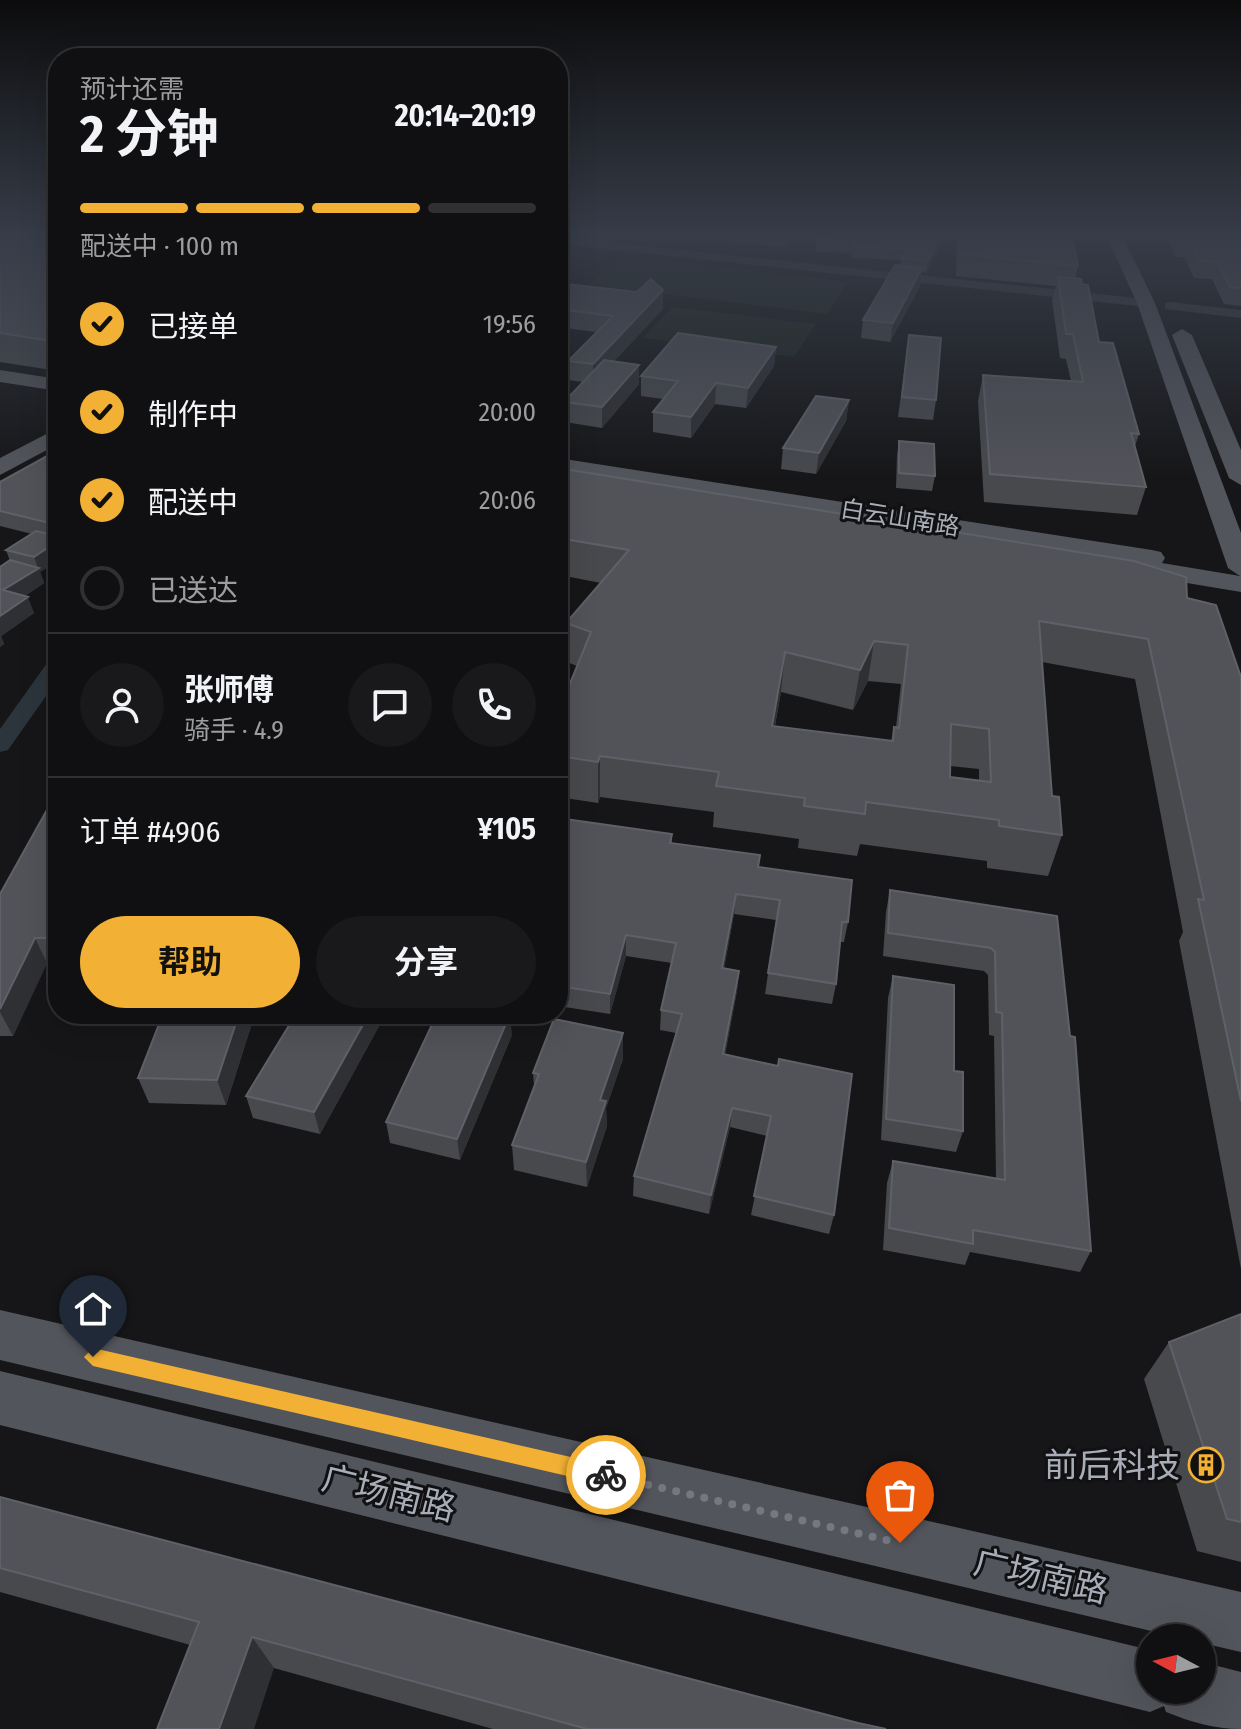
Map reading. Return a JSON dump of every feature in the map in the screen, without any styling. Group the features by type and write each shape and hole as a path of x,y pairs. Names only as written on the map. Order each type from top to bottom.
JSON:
{"main road":[{"path":"1165,318 1241,570"},
{"path":"1168,318 1241,478"},
{"path":"0,376 48,383"},
{"path":"0,386 48,393"},
{"path":"0,450 48,424"},
{"path":"0,468 48,441"},
{"name":"白云山南路","path":"568,467 1241,570"},
{"name":"白云山南路","path":"568,477 1241,584"},
{"name":"广场南路","path":"0,1335 1241,1622"},
{"name":"广场南路","path":"0,1398 1136,1678"},
{"path":"1216,1697 1241,1703"}],"shaded area":[{"path":"662,318 763,318 816,324 794,357 643,338"}],"building":[{"path":"0,318 48,318 48,340 0,333"},
{"path":"611,318 637,318 593,364 568,361"},
{"path":"864,318 896,318 893,323 863,320"},
{"path":"1064,318 1094,318 1099,342 1113,343 1139,434 1131,433 1146,487 990,474 983,375 1083,382 1073,334 1066,334"},
{"path":"678,333 776,347 748,388 716,383 691,417 653,412 678,381 641,376"},
{"path":"909,335 941,338 936,400 902,397"},
{"path":"604,360 639,365 602,407 568,403 568,398"},
{"path":"816,396 849,400 819,453 783,448"},
{"path":"899,441 934,444 935,476 899,473"},
{"path":"48,456 48,523 0,511 0,482"},
{"path":"568,470 1134,561 1186,577 1187,598 1216,605 1241,677 1241,1101 1198,899 1204,900 1148,639 1039,621 1052,796 1059,797 1062,835 999,826 999,820 866,802 865,814 804,806 805,798 716,786 719,772 600,756 598,762 568,758 568,688 591,632 568,624 568,621 629,550 568,540","holes":["874,641 908,645 899,728 894,727 893,741 772,726 785,652 860,670","951,724 989,729 991,782 950,777"]},
{"path":"36,531 48,534 48,548 34,557 6,550"},
{"path":"10,560 39,568 3,590 28,597 0,616 0,567"},
{"path":"48,808 48,938 35,938 0,1009 0,894"},
{"path":"568,819 672,834 670,843 760,855 758,867 852,880 848,922 842,922 836,984 768,973 780,900 736,894 722,968 739,971 723,1054 778,1066 779,1059 852,1074 834,1215 754,1196 771,1116 732,1108 711,1195 634,1176 682,1014 661,1010 676,943 626,935 610,994 568,988"},
{"path":"890,890 1057,916 1070,1036 1075,1037 1091,1251 973,1230 973,1244 889,1228 893,1161 1005,1180 1002,1013 996,1012 995,952 991,948 888,933"},
{"path":"893,976 954,985 954,1071 963,1072 963,1131 886,1119"},
{"path":"568,1022 623,1033 600,1100 606,1101 586,1162 512,1145 539,1074 533,1073 552,1024"},
{"path":"159,1024 236,1024 217,1080 138,1078"},
{"path":"290,1024 363,1024 314,1112 246,1096"},
{"path":"432,1024 506,1024 457,1139 386,1122"},
{"path":"1241,1314 1241,1522 1227,1519 1169,1342"},
{"path":"0,1497 886,1729 587,1729 252,1637 219,1729 157,1729 199,1622 0,1568"}],"waterway":[{"path":"0,745 48,678"}],"way so far":[{"path":"606,1475 900,1543"}],"place":[{"name":"前后科技","path":"1206,1465"}],"route":[{"path":"93,1357 606,1475"}]}
